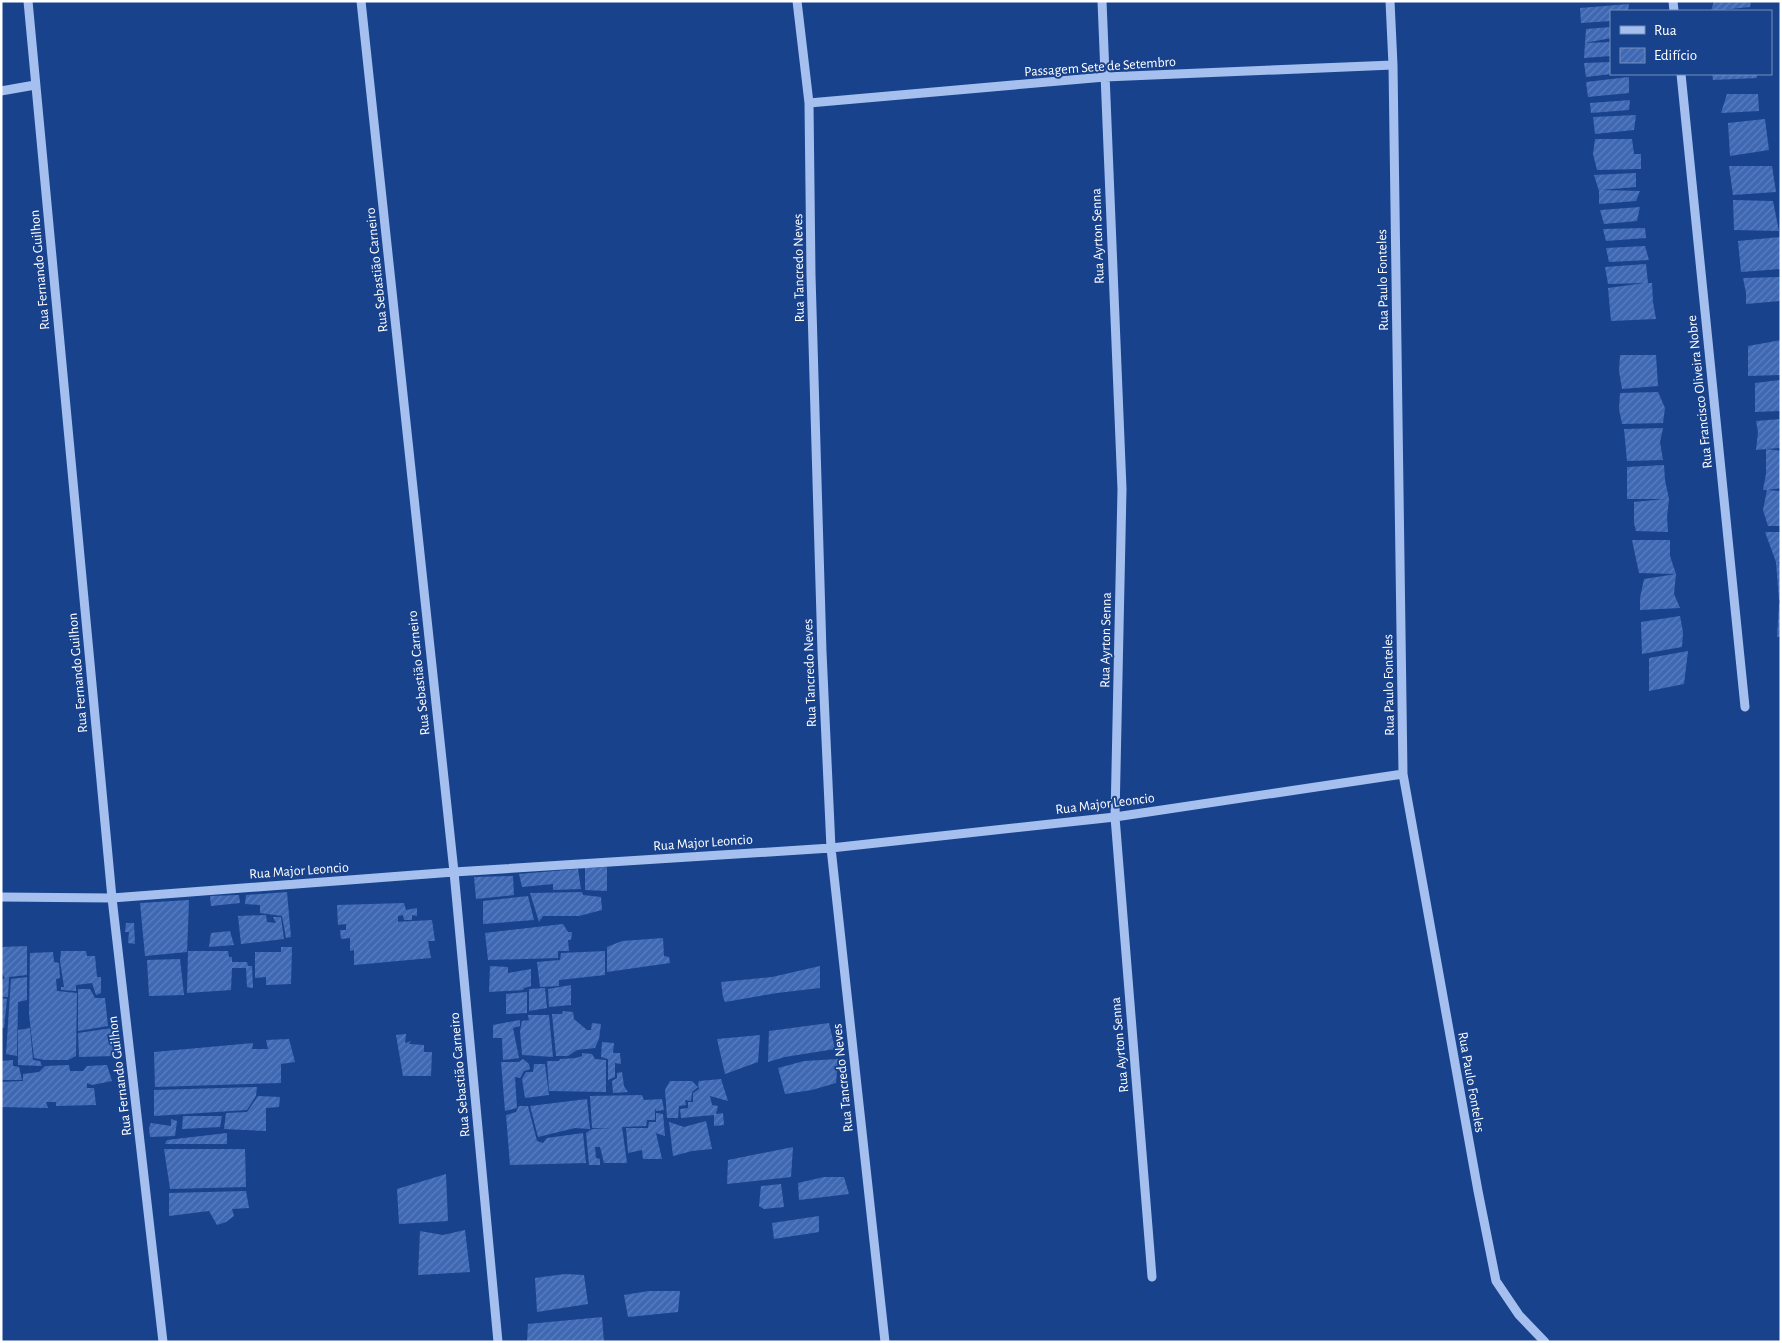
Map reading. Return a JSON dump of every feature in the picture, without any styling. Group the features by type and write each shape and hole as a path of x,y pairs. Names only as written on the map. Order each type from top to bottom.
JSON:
{"street":[{"name":"Rua Fernando Guilhon","path":"28,1 112,898 163,1342"},
{"name":"Rua Sebastião Carneiro","path":"361,1 454,872 498,1342"},
{"name":"Rua Tancredo Neves","path":"797,1 809,103 811,295 822,642 831,848 885,1342"},
{"name":"Rua Ayrton Senna","path":"1102,1 1122,489 1115,817 1152,1277"},
{"name":"Rua Paulo Fonteles","path":"1390,1 1393,65 1403,774 1478,1192 1496,1281 1519,1315 1545,1342"},
{"name":"Passagem Sete de Setembro","path":"809,103 1105,77 1393,65"},
{"name":"Rua Francisco Oliveira Nobre","path":"1681,75 1745,707"},
{"path":"1,91 36,85"},
{"name":"Rua Major Leoncio","path":"1,897 112,898 454,872 831,848 1115,817 1403,774"}],"building":[{"path":"1714,1 1751,1 1750,7 1711,10"},
{"path":"1629,4 1628,10 1610,10 1610,21 1581,23 1580,8"},
{"path":"1610,27 1610,38 1585,43 1586,29"},
{"path":"1610,42 1610,56 1584,58 1585,43"},
{"path":"1610,62 1610,74 1586,77 1584,63"},
{"path":"1712,75 1757,75 1757,78 1713,80"},
{"path":"1629,77 1629,93 1588,97 1586,82"},
{"path":"1727,94 1758,94 1759,111 1721,113"},
{"path":"1630,100 1629,110 1591,113 1590,103"},
{"path":"1636,115 1634,130 1595,134 1593,117"},
{"path":"1765,119 1769,150 1730,156 1728,123"},
{"path":"1595,139 1632,139 1634,154 1641,154 1641,169 1597,170 1593,154"},
{"path":"1729,166 1772,166 1776,192 1733,195"},
{"path":"1636,173 1636,187 1601,190 1640,191 1636,201 1599,204 1599,191 1594,175"},
{"path":"1733,200 1773,201 1779,231 1734,230"},
{"path":"1640,207 1637,221 1604,224 1600,210"},
{"path":"1645,228 1646,238 1606,241 1603,229"},
{"path":"1780,237 1781,269 1741,272 1738,241"},
{"path":"1645,246 1649,260 1609,262 1606,248"},
{"path":"1646,264 1648,283 1652,283 1656,319 1611,321 1608,288 1645,283 1608,284 1605,267"},
{"path":"1781,277 1781,301 1746,304 1743,278"},
{"path":"1781,340 1781,375 1748,376 1748,346"},
{"path":"1620,355 1656,355 1658,386 1622,389 1619,371"},
{"path":"1781,380 1781,411 1755,412 1755,383"},
{"path":"1658,392 1665,408 1663,423 1622,424 1619,409 1620,393"},
{"path":"1781,419 1781,448 1756,450 1758,432 1756,421"},
{"path":"1663,428 1660,442 1663,460 1627,461 1624,429"},
{"path":"1766,449 1781,451 1781,488 1763,490 1766,474"},
{"path":"1664,465 1669,499 1668,532 1636,531 1634,502 1665,499 1627,499 1627,467"},
{"path":"1767,490 1781,491 1781,526 1768,526 1763,510"},
{"path":"1765,532 1781,532 1781,562 1776,562"},
{"path":"1632,540 1670,540 1670,556 1676,574 1639,573"},
{"path":"1776,562 1781,563 1781,600 1779,600"},
{"path":"1676,574 1674,594 1680,608 1640,610 1640,598 1644,579"},
{"path":"1779,604 1781,604 1781,636 1777,637"},
{"path":"1680,616 1683,632 1682,647 1642,654 1641,622"},
{"path":"1688,651 1684,684 1649,691 1649,658"},
{"path":"607,867 607,891 585,890 585,868"},
{"path":"578,869 581,889 553,890 553,884 522,887 519,874"},
{"path":"513,876 514,895 476,899 474,877"},
{"path":"287,892 291,937 286,938 282,916 260,913 260,905 245,904 246,895"},
{"path":"582,892 583,895 601,897 602,910 579,916 543,916 539,922 530,893"},
{"path":"239,895 240,903 211,906 210,896"},
{"path":"528,896 534,920 483,924 483,901"},
{"path":"189,900 187,952 145,956 140,903"},
{"path":"404,903 406,910 417,908 417,916 412,915 412,920 404,920 403,915 398,916 398,922 432,920 435,941 428,941 431,958 354,965 354,950 350,951 350,938 341,939 340,930 346,930 346,924 338,925 337,905"},
{"path":"266,915 267,922 276,923 273,917 281,917 284,939 241,944 238,916"},
{"path":"126,923 134,923 135,944 128,943 129,932 125,932"},
{"path":"563,924 568,932 572,932 571,940 568,940 569,951 558,951 558,958 488,960 485,933"},
{"path":"230,931 234,945 209,947 211,933"},
{"path":"663,938 664,956 669,957 670,963 607,972 607,947 622,941"},
{"path":"27,946 27,975 9,977 8,997 2,997 1,981 5,978 1,972 1,947"},
{"path":"281,947 292,947 291,984 266,985 266,977 255,978 255,952 281,952"},
{"path":"61,951 86,951 87,956 95,956 97,977 101,977 101,993 96,995 92,983 76,985 76,991 61,990 61,987 64,987 60,961"},
{"path":"188,951 228,951 229,957 232,957 232,962 247,962 248,966 252,966 253,988 247,987 246,968 232,968 231,990 187,993"},
{"path":"605,951 605,975 559,980 559,986 540,987 537,962 560,960 561,953"},
{"path":"53,952 54,962 59,963 60,978 56,979 57,991 77,993 76,1056 68,1060 34,1058 29,1014 30,953"},
{"path":"180,959 184,995 149,996 147,960"},
{"path":"490,966 508,967 508,973 531,969 531,986 523,990 489,992"},
{"path":"820,966 820,988 725,1002 723,997 721,982 772,977"},
{"path":"27,977 27,1000 18,1002 17,1056 6,1054 11,979"},
{"path":"571,985 571,1005 549,1007 548,989"},
{"path":"545,988 547,1008 529,1011 529,989"},
{"path":"78,989 90,989 95,998 105,998 108,1026 78,1031"},
{"path":"527,992 527,1013 506,1014 506,994"},
{"path":"1,998 7,999 4,1028 1,1028"},
{"path":"563,1011 573,1012 574,1019 587,1030 591,1030 592,1023 601,1024 599,1039 595,1048 577,1050 568,1056 556,1056 552,1014 562,1014"},
{"path":"528,1015 549,1015 553,1057 522,1055 520,1031 522,1021 529,1020"},
{"path":"520,1020 520,1026 513,1028 519,1058 503,1060 502,1038 493,1038 493,1025"},
{"path":"829,1023 835,1049 785,1057 768,1062 769,1031"},
{"path":"30,1028 33,1060 40,1061 42,1066 18,1065 18,1030"},
{"path":"112,1028 115,1056 79,1057 78,1033"},
{"path":"406,1034 405,1043 411,1041 409,1044 424,1045 424,1052 432,1052 431,1076 403,1076 396,1035"},
{"path":"760,1035 758,1062 725,1074 717,1039"},
{"path":"289,1039 295,1062 281,1064 281,1083 155,1087 154,1052 253,1043 252,1049 268,1049 266,1040"},
{"path":"602,1042 614,1043 613,1053 620,1053 621,1064 615,1063 615,1077 608,1080 608,1059 601,1057"},
{"path":"582,1053 592,1054 595,1059 606,1060 606,1092 549,1091 547,1061 576,1058 582,1056"},
{"path":"523,1059 529,1064 530,1069 524,1071 520,1078 515,1077 517,1108 505,1111 501,1062 519,1062"},
{"path":"838,1059 836,1083 812,1090 785,1094 778,1068 804,1061"},
{"path":"13,1060 13,1066 19,1067 22,1080 1,1080 1,1061"},
{"path":"534,1064 545,1064 549,1095 525,1098 522,1079 526,1072 533,1072"},
{"path":"69,1065 70,1071 83,1071 87,1066 107,1065 112,1081 92,1085 87,1083 87,1088 94,1088 96,1105 56,1106 56,1102 46,1102 48,1108 1,1107 1,1082 23,1081 23,1074 39,1072 45,1066"},
{"path":"622,1072 624,1086 628,1092 613,1093 612,1081 617,1078 617,1073"},
{"path":"721,1079 728,1101 710,1096 712,1105 718,1106 716,1114 723,1113 724,1125 714,1126 714,1115 681,1118 680,1109 688,1108 688,1102 693,1102 693,1093 699,1089 699,1081"},
{"path":"670,1081 692,1081 698,1087 692,1092 691,1101 685,1100 686,1105 679,1106 678,1118 667,1118 665,1090"},
{"path":"257,1087 256,1096 247,1110 154,1116 154,1090"},
{"path":"642,1095 644,1100 662,1099 664,1110 656,1111 655,1108 655,1120 647,1120 646,1126 622,1127 627,1163 604,1163 600,1147 595,1147 596,1158 600,1159 600,1165 589,1165 586,1133 592,1129 612,1128 592,1128 590,1096"},
{"path":"258,1096 280,1097 279,1107 266,1108 266,1131 224,1129 226,1113 247,1112"},
{"path":"587,1099 590,1129 575,1128 538,1137 530,1106"},
{"path":"519,1106 528,1106 537,1141 543,1143 547,1138 583,1133 586,1163 510,1165 506,1115 516,1112"},
{"path":"656,1113 663,1114 665,1136 656,1133 662,1159 643,1159 642,1150 628,1153 626,1128 648,1128 649,1122 656,1122"},
{"path":"183,1116 222,1116 220,1127 182,1129"},
{"path":"171,1119 177,1121 175,1136 150,1137 149,1128 151,1123 171,1126"},
{"path":"706,1121 712,1149 692,1151 673,1156 669,1122 684,1127"},
{"path":"227,1133 227,1144 165,1144 167,1140"},
{"path":"793,1147 791,1177 727,1184 728,1160"},
{"path":"164,1149 245,1149 246,1187 170,1189"},
{"path":"446,1174 448,1221 399,1224 397,1189"},
{"path":"824,1177 844,1177 849,1194 799,1200 798,1183"},
{"path":"781,1184 784,1207 764,1209 759,1206 761,1186"},
{"path":"246,1191 249,1208 232,1209 234,1216 226,1222 217,1225 209,1211 169,1216 169,1193"},
{"path":"819,1216 819,1232 774,1239 772,1223"},
{"path":"465,1230 470,1272 418,1275 420,1231 443,1235"},
{"path":"565,1274 584,1275 588,1304 537,1312 535,1278"},
{"path":"649,1291 680,1291 678,1312 628,1317 624,1295"},
{"path":"602,1317 604,1342 527,1342 528,1324"}]}
